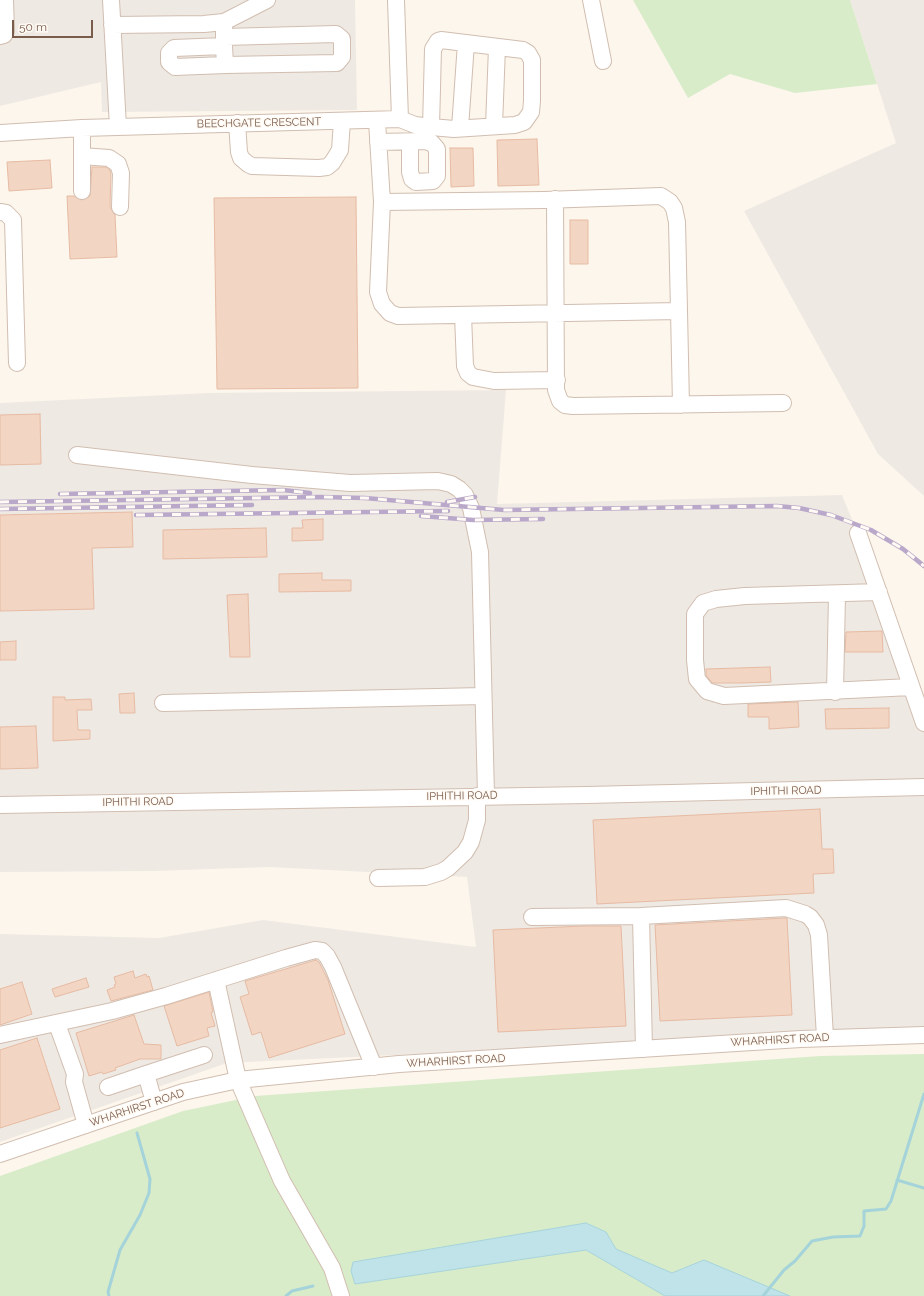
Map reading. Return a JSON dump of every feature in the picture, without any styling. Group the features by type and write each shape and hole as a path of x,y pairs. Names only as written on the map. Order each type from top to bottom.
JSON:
{"lane":[{"path":"0,36 4,35 6,31 5,0"},
{"path":"111,0 118,127"},
{"path":"224,35 267,0"},
{"path":"396,0 400,119 415,125 431,127 460,128 524,122 531,112 530,56 523,50 441,40 434,45 431,127"},
{"path":"591,0 603,61"},
{"path":"112,25 204,24 224,35"},
{"path":"333,33 339,35 342,39 342,58 337,63 175,67 170,64 170,51 174,48 224,35 333,33"},
{"path":"224,35 224,65"},
{"path":"460,128 466,43"},
{"path":"494,126 497,47"},
{"name":"BEECHGATE CRESCENT","path":"0,133 82,128 342,122 400,119"},
{"path":"377,120 382,202 378,292 382,304 390,313 398,316 679,311"},
{"path":"237,124 239,152 248,164 252,166 319,168 327,167 332,163 340,150 342,122"},
{"path":"82,128 82,191"},
{"path":"378,142 410,142"},
{"path":"82,156 109,158 118,164 121,173 120,207"},
{"path":"382,202 661,196 665,198 674,208 677,222 681,405"},
{"path":"555,199 557,394 560,401 565,405 783,403"},
{"path":"0,212 9,214 13,220 17,363"},
{"path":"463,315 465,366 468,373 473,377 494,381 557,380"},
{"path":"77,455 275,477 350,483 430,481 451,484 465,495 470,508 480,552 484,696 481,796 475,831 465,852 453,864 441,872 432,876 378,878"},
{"path":"858,533 924,723"},
{"path":"879,592 836,595 745,596 716,599 703,603 695,614 696,671 700,684 707,691 724,696 835,692 911,687"},
{"path":"835,692 836,595"},
{"path":"163,703 484,696"},
{"name":"IPHITHI ROAD","path":"0,805 924,787"},
{"path":"532,917 641,916 786,908 796,910 810,917 816,925 819,935 825,1037"},
{"path":"641,916 644,1049"},
{"path":"0,1035 112,1011 315,950 322,951 327,956 333,967 374,1067"},
{"path":"216,980 238,1080 282,1181 332,1268 341,1296"},
{"path":"56,1024 75,1074 74,1082 91,1124"},
{"name":"WHARHIRST ROAD","path":"0,1154 183,1092 238,1080 374,1067 825,1037 924,1035"},
{"path":"108,1087 204,1055"},
{"path":"146,1074 154,1102"}],"shaded area":[{"path":"0,0 355,0 357,110 102,112 101,82 0,106"},
{"path":"850,0 924,0 924,496 878,454 744,211 896,143"},
{"path":"506,390 497,504 842,495 924,696 924,1030 227,1063 0,1142 0,934 159,938 263,920 476,947 467,877 269,867 154,871 0,872 0,403 208,393"}],"green space":[{"path":"633,0 850,0 877,84 795,93 730,74 688,98"},
{"path":"924,1054 924,1296 790,1296 704,1260 672,1273 616,1249 606,1232 586,1223 353,1262 351,1271 356,1284 586,1250 665,1296 0,1296 0,1176 183,1111 255,1096 820,1056"}],"water":[{"path":"586,1223 606,1232 616,1249 672,1273 704,1260 790,1296 665,1296 586,1250 355,1284 351,1271 353,1262"}],"building":[{"path":"537,139 539,185 498,186 497,140"},
{"path":"450,148 473,148 474,186 451,187"},
{"path":"50,160 52,188 9,191 7,162"},
{"path":"92,167 106,167 110,170 110,207 115,215 117,257 70,259 67,196 74,196 82,200 90,196"},
{"path":"356,197 358,388 217,389 214,198"},
{"path":"570,220 588,220 588,264 570,264"},
{"path":"40,414 41,464 0,465 0,415"},
{"path":"132,512 133,547 92,548 94,609 0,611 0,515"},
{"path":"323,519 323,540 292,541 292,528 303,528 302,520"},
{"path":"266,528 267,557 163,559 163,530"},
{"path":"322,573 322,580 351,580 351,591 279,592 279,574"},
{"path":"248,594 250,657 230,657 227,595"},
{"path":"882,631 883,652 845,652 846,632"},
{"path":"16,641 16,660 0,660 0,642"},
{"path":"770,667 771,682 712,683 706,675 706,669"},
{"path":"134,693 135,713 120,713 119,694"},
{"path":"53,697 65,697 65,700 91,699 92,710 77,710 78,730 90,730 90,739 53,741"},
{"path":"798,702 799,727 769,729 769,717 748,717 748,704"},
{"path":"889,708 889,728 826,729 825,709"},
{"path":"36,726 38,768 0,769 0,727"},
{"path":"820,809 822,849 833,849 834,873 813,874 814,893 597,904 593,820"},
{"path":"787,918 792,1015 660,1021 655,925"},
{"path":"621,926 626,1026 498,1032 493,930"},
{"path":"316,960 319,962 328,980 345,1034 269,1058 261,1032 252,1035 240,997 249,994 245,981"},
{"path":"133,971 135,978 146,974 147,977 149,976 153,990 111,1001 107,990 115,987 114,985 116,984 114,977"},
{"path":"86,978 89,987 55,997 52,989"},
{"path":"22,982 32,1014 0,1025 0,989"},
{"path":"209,992 213,1012 211,1013 215,1026 207,1028 209,1036 177,1046 164,1006"},
{"path":"134,1015 144,1044 161,1045 161,1059 140,1059 115,1068 116,1070 89,1076 76,1033"},
{"path":"37,1038 60,1109 0,1128 0,1050"}],"waterway":[{"path":"763,1296 784,1270 795,1261 812,1241 833,1237 860,1236 864,1226 864,1211 886,1209 891,1201 924,1094"},
{"path":"109,1296 108,1292 120,1250 140,1215 149,1193 150,1179 137,1133"},
{"path":"897,1180 924,1188"},
{"path":"286,1296 292,1291 313,1286"}],"railway":[{"path":"60,494 283,490 310,493"},
{"path":"0,502 320,497 365,498 504,510 777,506 799,508 831,515 871,530 903,549 924,566"},
{"path":"447,502 475,497"},
{"path":"0,509 252,505"},
{"path":"136,515 448,511"},
{"path":"421,516 473,520 543,519"}]}
